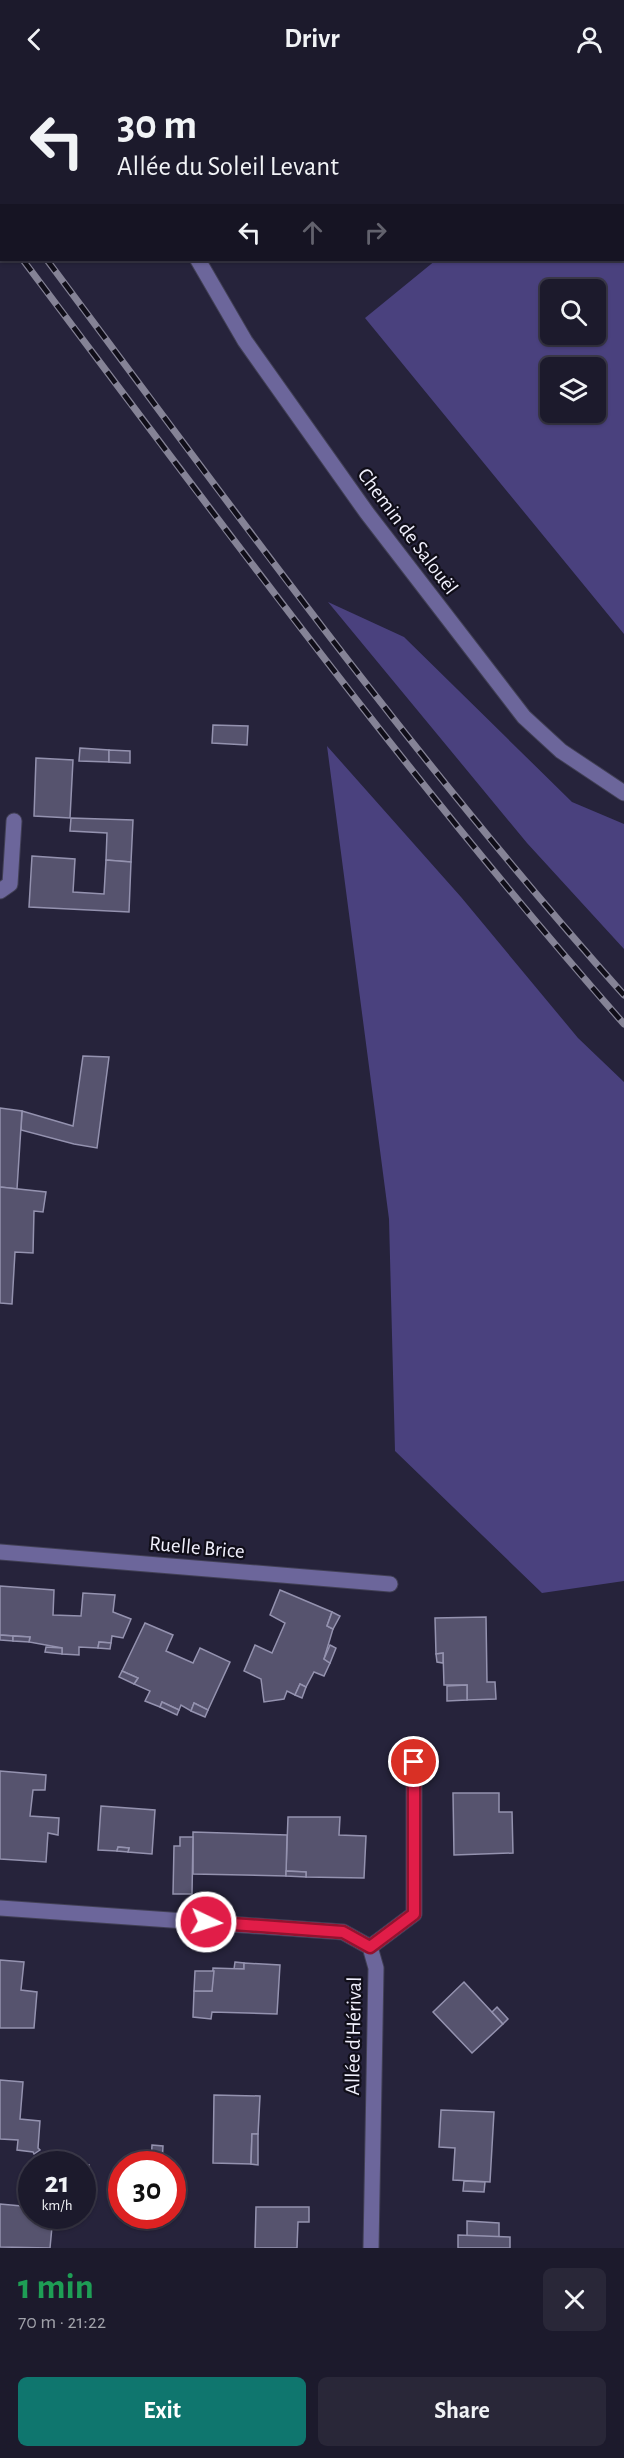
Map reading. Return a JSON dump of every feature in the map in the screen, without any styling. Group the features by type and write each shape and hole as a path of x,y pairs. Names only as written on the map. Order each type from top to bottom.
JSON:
{"street":[{"name":"Chemin de Salouël","path":"199,261 246,341 367,513 524,717 561,751 624,793"},
{"path":"0,891 10,884 14,821"},
{"name":"Ruelle Brice","path":"0,1552 390,1584"},
{"path":"370,1947 414,1914 414,1762"},
{"name":"Allée d'Hérival","path":"0,1908 343,1932 370,1947 376,1968 371,2248"}],"shaded area":[{"path":"435,261 624,261 624,634 365,318"},
{"path":"328,602 404,637 572,802 624,824 624,949 527,843"},
{"path":"327,746 461,897 578,1038 624,1082 624,1581 542,1593 395,1451 389,1219"}],"building":[{"path":"213,725 248,726 247,745 212,743"},
{"path":"80,748 109,750 109,762 79,761"},
{"path":"109,750 130,751 130,763 109,762"},
{"path":"36,758 73,760 70,818 34,816"},
{"path":"71,818 133,820 131,862 106,860 107,833 70,831"},
{"path":"32,856 75,859 73,892 104,894 106,860 131,862 129,912 29,907"},
{"path":"83,1056 109,1057 97,1148 21,1130 22,1111 73,1126"},
{"path":"0,1108 22,1111 17,1189 0,1187"},
{"path":"0,1187 46,1192 43,1212 34,1211 33,1253 15,1252 12,1304 0,1303"},
{"path":"0,1586 54,1590 53,1615 81,1616 83,1593 115,1595 113,1612 131,1619 123,1638 112,1636 111,1643 99,1642 98,1648 79,1647 79,1655 62,1654 62,1648 29,1642 30,1637 0,1635"},
{"path":"280,1590 332,1612 327,1626 333,1629 324,1659 330,1663 324,1676 314,1672 306,1687 300,1684 295,1695 287,1691 284,1699 264,1702 261,1679 244,1671 255,1645 272,1653 285,1623 270,1615"},
{"path":"332,1612 340,1616 333,1629 327,1626"},
{"path":"486,1617 487,1682 495,1682 496,1699 467,1700 467,1685 444,1685 443,1653 436,1654 435,1618"},
{"path":"145,1623 173,1635 166,1651 193,1663 200,1648 230,1662 208,1710 194,1703 191,1711 181,1705 179,1710 162,1702 160,1707 145,1701 150,1691 134,1684 138,1678 122,1671"},
{"path":"0,1635 13,1636 13,1641 0,1640"},
{"path":"13,1636 30,1637 29,1642 13,1641"},
{"path":"99,1642 111,1643 110,1649 98,1648"},
{"path":"330,1645 336,1648 330,1663 324,1659"},
{"path":"46,1647 62,1648 62,1654 45,1652"},
{"path":"443,1653 443,1663 437,1662 436,1654"},
{"path":"122,1671 138,1678 134,1684 119,1677"},
{"path":"300,1684 306,1687 302,1698 295,1695"},
{"path":"467,1685 467,1700 447,1701 447,1686"},
{"path":"162,1702 179,1710 177,1715 160,1707"},
{"path":"194,1703 208,1710 205,1717 191,1711"},
{"path":"0,1771 46,1775 45,1790 33,1790 30,1816 59,1818 58,1835 48,1833 46,1862 0,1859"},
{"path":"453,1793 499,1793 499,1812 512,1812 513,1853 454,1855"},
{"path":"101,1806 155,1810 152,1854 128,1852 129,1848 118,1847 117,1851 98,1850"},
{"path":"288,1817 340,1817 339,1835 366,1836 364,1878 306,1877 306,1872 286,1871"},
{"path":"193,1832 287,1835 286,1876 193,1874"},
{"path":"180,1837 193,1837 192,1894 173,1894 174,1846 180,1846"},
{"path":"118,1847 129,1848 128,1852 117,1851"},
{"path":"286,1871 306,1872 306,1877 286,1876"},
{"path":"0,1960 24,1962 21,1990 37,1992 34,2028 0,2028"},
{"path":"235,1962 244,1963 244,1969 234,1969"},
{"path":"244,1963 280,1965 277,2014 212,2012 211,2019 193,2017 194,1991 212,1991 213,1968 244,1969"},
{"path":"195,1971 214,1971 212,1991 194,1991"},
{"path":"464,1982 503,2024 472,2053 433,2012"},
{"path":"497,2007 508,2019 503,2024 492,2012"},
{"path":"0,2080 23,2082 20,2119 40,2121 38,2148 40,2150 17,2150 18,2140 0,2139"},
{"path":"214,2095 260,2096 258,2134 252,2134 251,2164 213,2163"},
{"path":"441,2110 494,2112 490,2182 453,2180 455,2148 439,2147"},
{"path":"252,2134 258,2134 258,2165 251,2164"},
{"path":"152,2145 163,2146 163,2151 152,2151"},
{"path":"464,2181 485,2182 484,2192 463,2191"},
{"path":"0,2204 18,2206 18,2229 52,2229 50,2248 0,2247"},
{"path":"256,2207 309,2207 309,2222 298,2222 297,2248 255,2248"},
{"path":"467,2221 499,2223 499,2237 467,2236"},
{"path":"458,2235 510,2237 510,2248 458,2248"}],"railway":[{"path":"24,261 316,648 467,838 624,1024"},
{"path":"48,261 256,541 399,726 547,907 624,995"}],"route":[{"path":"206,1922 343,1932 370,1947 414,1914 414,1762"}]}
